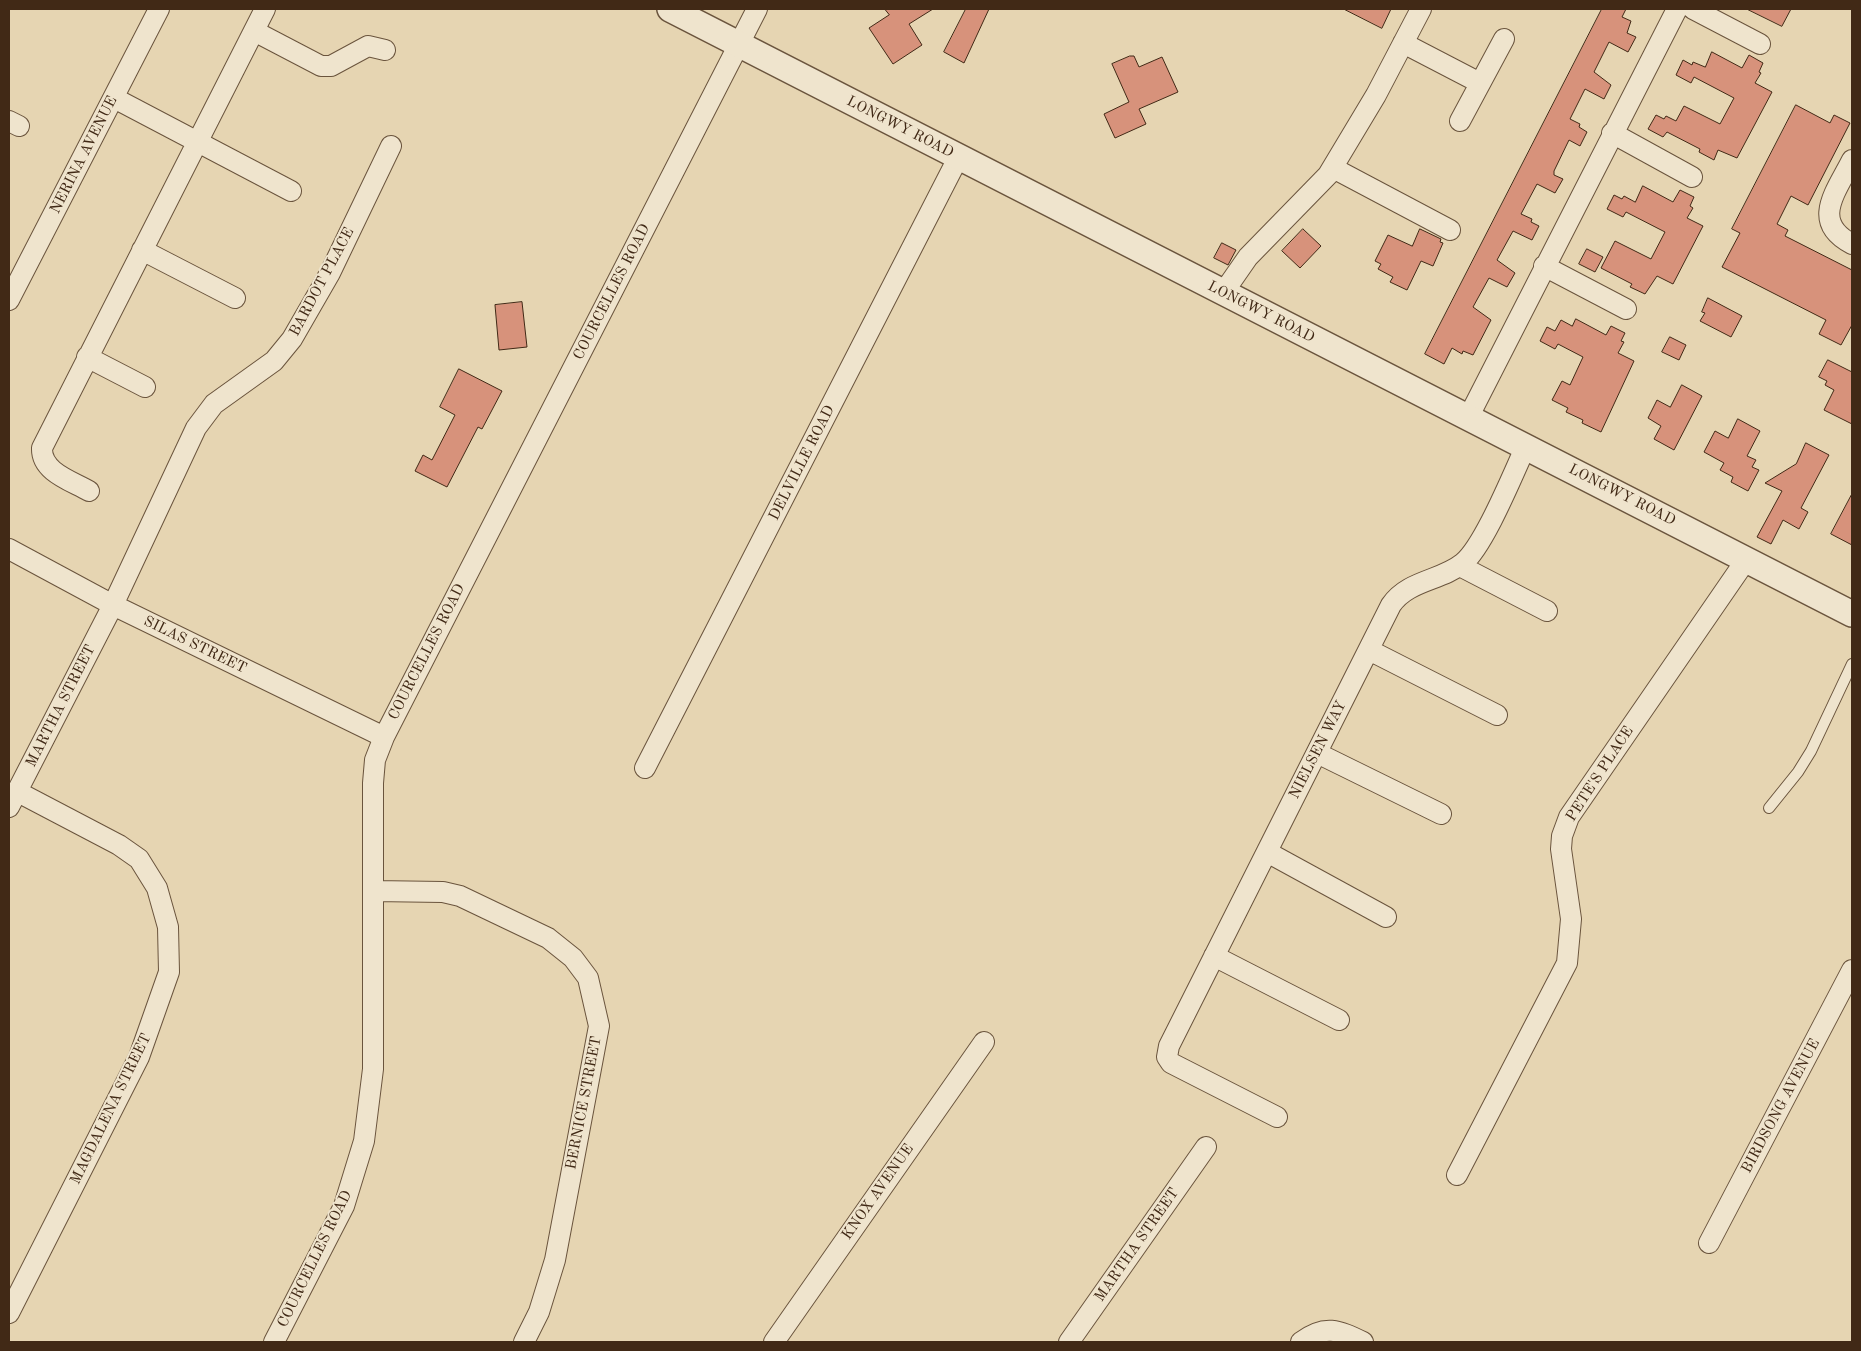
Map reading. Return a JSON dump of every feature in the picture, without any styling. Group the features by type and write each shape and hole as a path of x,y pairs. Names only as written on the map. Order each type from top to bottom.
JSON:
{"street":[{"name":"NERINA AVENUE","path":"9,300 159,9"},
{"path":"89,491 50,469 42,456 42,448 265,9"},
{"name":"LONGWY ROAD","path":"670,9 1852,614"},
{"name":"COURCELLES ROAD","path":"274,1342 344,1206 364,1141 373,1069 373,783 375,760 384,737 757,9"},
{"path":"1223,293 1248,257 1319,186 1333,168 1376,96 1421,9"},
{"path":"1468,418 1677,9"},
{"path":"1693,9 1760,44"},
{"path":"254,32 321,66 331,66 368,46 385,50"},
{"path":"1460,122 1504,39"},
{"path":"1403,43 1480,83"},
{"path":"114,98 291,191"},
{"path":"1612,133 1692,177"},
{"name":"BARDOT PLACE","path":"113,605 196,428 214,404 274,361 292,339 330,273 391,146"},
{"name":"DELVILLE ROAD","path":"645,768 958,158"},
{"path":"1852,160 1832,198 1828,213 1830,225 1837,236 1852,244"},
{"path":"1333,168 1450,230"},
{"path":"142,250 236,298"},
{"path":"1544,266 1626,310"},
{"path":"87,357 145,387"},
{"name":"NIELSEN WAY","path":"1277,1117 1171,1064 1167,1057 1169,1046 1391,606 1402,593 1460,566 1476,548 1526,446"},
{"name":"SILAS STREET","path":"9,548 113,605 384,737"},
{"name":"PETE'S PLACE","path":"1457,1175 1567,963 1571,943 1571,919 1561,849 1562,836 1569,817 1746,560"},
{"path":"1460,566 1547,611"},
{"name":"MARTHA STREET","path":"13,799 113,605"},
{"path":"1369,650 1497,715"},
{"path":"1317,753 1441,814"},
{"name":"MAGDALENA STREET","path":"9,1313 139,1057 169,972 168,927 157,888 139,859 119,845 13,799"},
{"path":"1266,852 1386,917"},
{"name":"BERNICE STREET","path":"374,892 443,892 460,896 548,938 573,958 588,978 599,1026 555,1260 539,1312 524,1342"},
{"path":"1214,956 1339,1020"},
{"name":"BIRDSONG AVENUE","path":"1709,1243 1852,970"},
{"name":"KNOX AVENUE","path":"774,1342 798,1304 984,1042"},
{"name":"MARTHA STREET","path":"1069,1342 1206,1147"},
{"path":"1301,1342 1313,1334 1332,1330 1363,1342"}],"lane":[{"path":"1769,808 1798,772 1811,751 1852,664"}],"building":[{"path":"885,9 933,9 909,24 922,45 893,64 869,28 889,15"},
{"path":"966,9 989,9 964,63 944,52"},
{"path":"1344,9 1391,9 1382,28"},
{"path":"1602,9 1626,9 1622,17 1631,21 1627,33 1636,37 1628,52 1609,42 1594,72 1611,85 1604,99 1585,89 1570,119 1580,124 1579,127 1587,132 1580,146 1569,140 1554,171 1554,175 1563,179 1555,193 1537,184 1521,214 1532,219 1531,222 1539,226 1532,240 1513,231 1497,260 1515,273 1507,287 1489,278 1473,307 1491,320 1473,355 1463,351 1462,354 1452,348 1444,364 1425,354"},
{"path":"1747,9 1791,9 1782,26"},
{"path":"1712,52 1742,68 1749,55 1763,63 1759,72 1761,73 1755,83 1772,92 1737,158 1718,150 1714,160 1699,152 1700,149 1667,132 1663,137 1648,129 1656,115 1664,119 1666,116 1676,121 1684,106 1720,124 1734,98 1694,77 1691,83 1676,75 1683,60 1692,65 1693,62 1705,67"},
{"path":"1134,56 1139,67 1162,57 1178,92 1139,109 1146,124 1115,138 1104,114 1129,102 1112,64"},
{"path":"1796,105 1830,123 1834,115 1850,123 1808,205 1791,196 1777,224 1788,230 1785,236 1852,270 1852,325 1841,345 1819,334 1826,320 1722,267 1740,233 1732,229"},
{"path":"1643,186 1673,202 1680,190 1694,197 1690,206 1693,208 1687,218 1703,226 1673,284 1657,276 1645,294 1630,287 1632,284 1601,268 1615,241 1651,259 1665,232 1626,212 1623,217 1607,209 1614,195 1622,199 1624,196 1635,202"},
{"path":"1303,229 1321,246 1300,268 1282,251"},
{"path":"1420,229 1441,239 1440,242 1443,243 1433,266 1421,261 1407,290 1390,282 1393,277 1378,269 1381,264 1375,261 1388,235 1412,246"},
{"path":"1222,243 1236,250 1228,265 1214,258"},
{"path":"1587,249 1603,257 1595,272 1579,264"},
{"path":"1708,298 1742,316 1731,337 1700,321 1705,313 1702,312"},
{"path":"522,302 527,347 499,350 495,305"},
{"path":"1576,319 1606,335 1611,326 1625,333 1621,341 1624,342 1618,353 1634,361 1601,432 1582,423 1583,420 1566,412 1568,408 1552,400 1562,381 1570,385 1583,357 1558,344 1555,349 1540,341 1547,327 1555,331 1561,320 1572,326"},
{"path":"1670,337 1686,345 1679,360 1662,352"},
{"path":"1828,360 1852,372 1852,424 1824,410 1834,390 1825,385 1827,381 1819,377"},
{"path":"459,369 502,391 482,429 478,427 447,487 415,471 423,455 432,460 455,415 440,407"},
{"path":"1682,385 1702,396 1674,450 1654,439 1661,426 1648,418 1657,400 1670,407"},
{"path":"1738,419 1760,431 1747,456 1756,460 1752,467 1759,470 1748,491 1731,482 1733,477 1720,470 1724,463 1704,452 1715,431 1728,438"},
{"path":"1806,443 1829,455 1801,508 1808,512 1799,529 1783,520 1771,544 1757,537 1782,491 1765,483 1796,464"},
{"path":"1852,494 1852,545 1831,534"}]}
